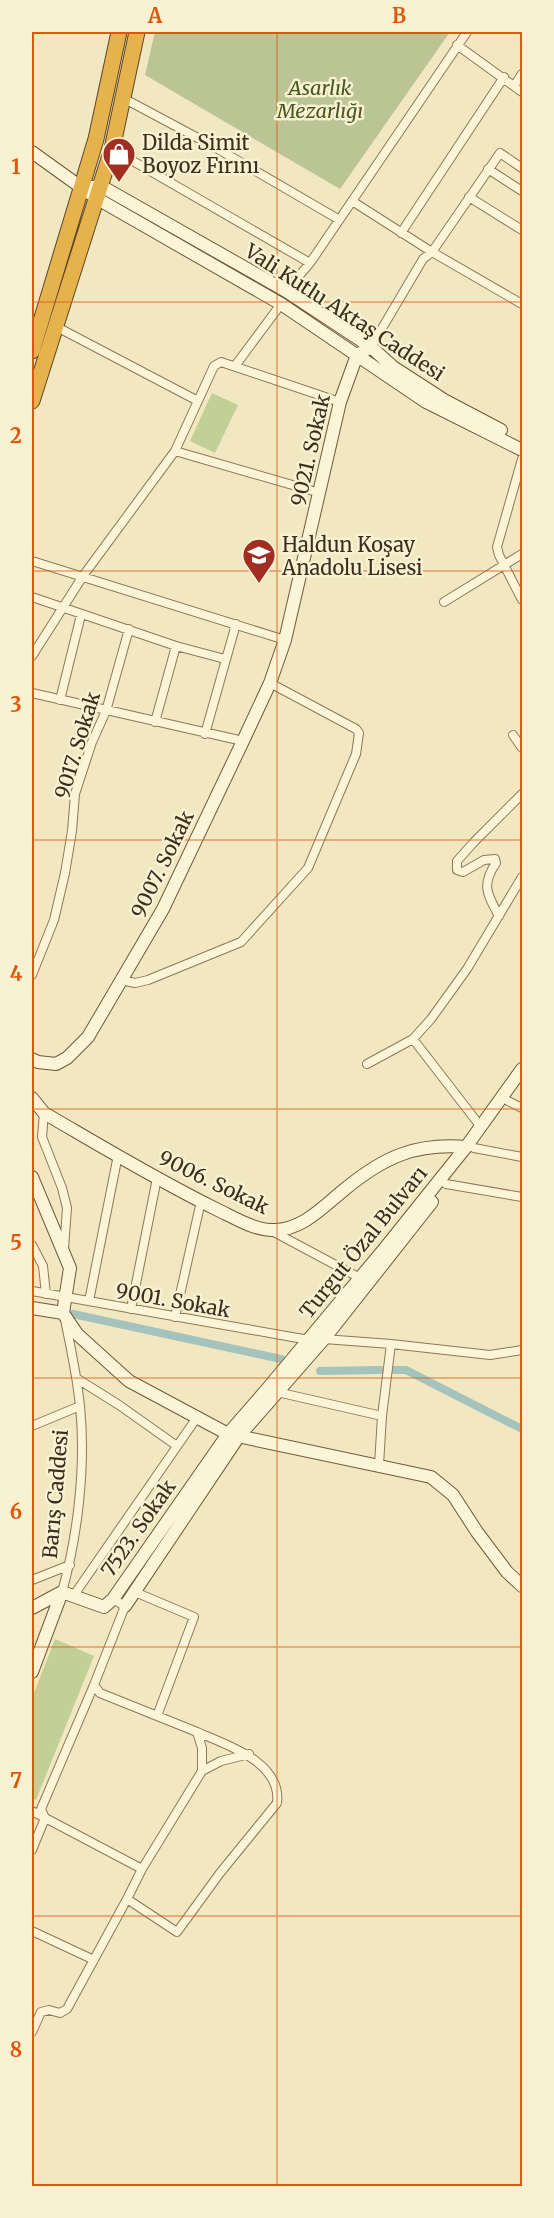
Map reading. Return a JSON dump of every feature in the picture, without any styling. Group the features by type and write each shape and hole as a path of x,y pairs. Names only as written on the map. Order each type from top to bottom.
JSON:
{"highway":[{"path":"32,351 96,139 119,32"},
{"path":"32,401 112,149 137,32"}],"street":[{"path":"286,291 310,262 467,32"},
{"path":"457,45 522,92"},
{"path":"514,86 522,74"},
{"path":"401,233 504,77"},
{"path":"123,98 338,219"},
{"path":"112,149 310,262"},
{"path":"32,152 82,187 99,192"},
{"path":"357,355 371,347 423,259 432,252 500,153 522,168"},
{"path":"488,169 522,191"},
{"name":"Vali Kutlu Aktaş Caddesi","path":"99,192 286,291 371,347 393,367 444,400 522,442"},
{"name":"Vali Kutlu Aktaş Caddesi","path":"99,192 281,304 426,402 522,450"},
{"path":"469,197 522,230"},
{"path":"352,201 432,252 522,304"},
{"path":"236,366 281,304"},
{"path":"55,326 198,401"},
{"name":"9021. Sokak","path":"285,640 340,402 357,355"},
{"path":"32,656 82,576 175,452 214,366 221,362 236,366 340,402"},
{"path":"175,452 320,493"},
{"path":"522,459 497,547 522,600"},
{"path":"444,602 522,554"},
{"path":"32,561 285,640"},
{"path":"32,597 81,615 129,628 176,646 225,659"},
{"path":"60,700 81,615"},
{"path":"205,734 236,624"},
{"name":"9017. Sokak","path":"32,975 54,920 72,831 75,794 92,742 106,711 129,628"},
{"name":"9007. Sokak","path":"32,1059 56,1064 67,1058 88,1037 163,909 270,683 285,640"},
{"path":"155,722 176,646"},
{"path":"121,981 148,980 241,942 308,868 356,754 358,733 356,729 270,683"},
{"path":"32,693 243,741"},
{"path":"513,735 522,748"},
{"path":"499,916 486,884 496,863 495,859 484,860 462,872 458,870 457,861 522,794"},
{"path":"367,1064 413,1039 431,1019 520,888 522,877"},
{"path":"413,1039 481,1127"},
{"name":"Turgut Özal Bulvarı","path":"233,1435 277,1392 324,1340 446,1184 481,1127 522,1069"},
{"name":"Turgut Özal Bulvarı","path":"233,1435 508,1101 522,1081"},
{"path":"32,1098 44,1113 42,1137 62,1188 67,1208 64,1250"},
{"path":"508,1101 522,1108"},
{"name":"9006. Sokak","path":"44,1113 201,1201 243,1222 271,1230 287,1229 322,1210 345,1189 384,1162 415,1149 444,1145 470,1147"},
{"path":"470,1147 522,1157"},
{"path":"89,1301 118,1155"},
{"path":"32,1178 70,1268 63,1313 77,1334 129,1381 233,1435 431,1477 453,1495 507,1572 520,1580"},
{"path":"131,1309 157,1178"},
{"path":"446,1184 522,1197"},
{"path":"175,1317 201,1201"},
{"path":"271,1230 360,1278"},
{"path":"32,1245 43,1266 45,1294"},
{"name":"9001. Sokak","path":"32,1291 309,1340"},
{"path":"32,1308 63,1313"},
{"name":"Barış Caddesi","path":"32,1672 68,1594 81,1454 80,1406 63,1313"},
{"path":"309,1340 391,1344 490,1355 522,1350"},
{"path":"379,1465 382,1416 391,1344"},
{"path":"76,1378 177,1446"},
{"path":"277,1392 382,1416"},
{"path":"32,1426 80,1406"},
{"path":"32,1608 68,1594 198,1416"},
{"path":"32,1850 45,1818 41,1809 125,1606 233,1435"},
{"name":"7523. Sokak","path":"68,1594 104,1607 113,1599 233,1435"},
{"path":"32,1580 70,1565"},
{"path":"135,1592 194,1617 157,1716"},
{"path":"113,1599 125,1606"},
{"path":"94,1685 100,1693 249,1754 268,1773 279,1792 277,1803 220,1873 177,1932 127,1899"},
{"path":"197,1732 202,1748 202,1771"},
{"path":"32,2032 41,2012 49,2010 60,2013 67,2009 142,1869 202,1771 221,1761 249,1754"},
{"path":"32,1811 142,1869"},
{"path":"32,1931 94,1960"}],"green space":[{"name":"Asarlık Mezarlığı","path":"155,32 450,32 340,189 145,75"},
{"path":"212,393 238,405 215,453 190,441"},
{"path":"55,1639 94,1656 36,1800 32,1798 32,1698"}],"waterway":[{"path":"73,1314 281,1359"},
{"path":"320,1371 380,1370"},
{"path":"395,1370 406,1370 522,1429"}],"place":[{"name":"Dilda Simit Boyoz Fırını","path":"119,183"},
{"name":"Haldun Koşay Anadolu Lisesi","path":"259,584"}]}
